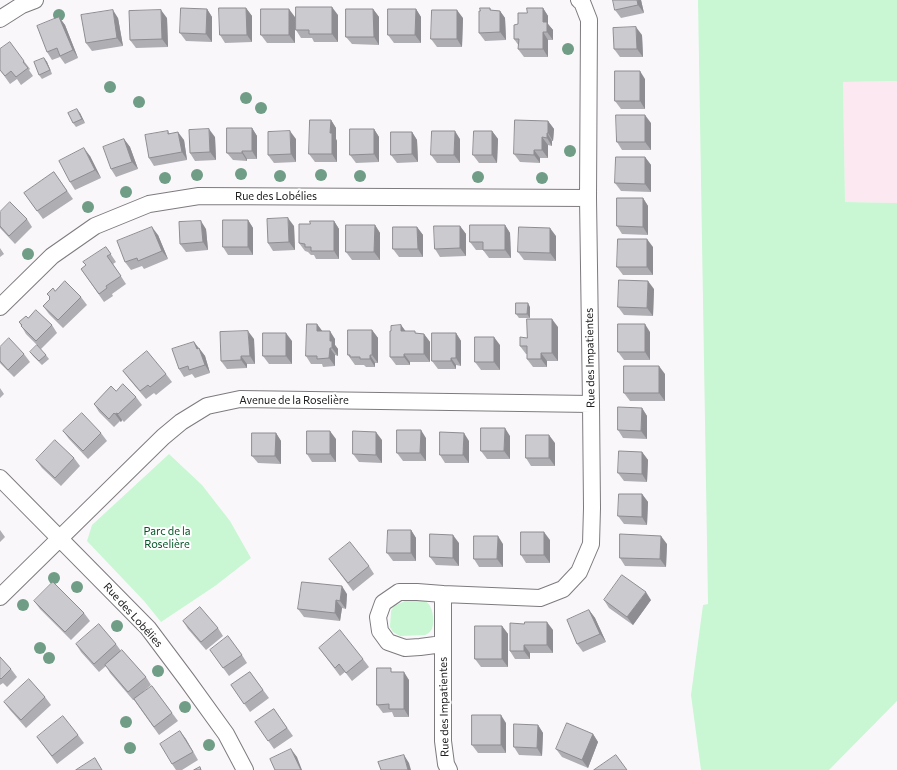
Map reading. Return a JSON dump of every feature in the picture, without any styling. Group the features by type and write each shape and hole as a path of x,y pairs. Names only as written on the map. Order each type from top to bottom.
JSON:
{"street":[{"path":"0,19 22,5 35,0"},
{"name":"Rue des Impatientes","path":"443,644 405,648 388,642 380,631 378,618 383,603 399,592 540,598 563,589 579,572 591,544 592,508 588,198 589,20 582,2 579,0"},
{"name":"Rue des Lobélies","path":"0,307 52,256 70,243 95,226 149,204 199,196 588,198"},
{"name":"Avenue de la Roselière","path":"0,597 163,437 181,422 207,406 240,399 591,404"},
{"name":"Rue des Lobélies","path":"0,478 148,628 226,734 245,770"},
{"name":"Rue des Impatientes","path":"443,594 444,741 446,764 449,770"}],"shaded area":[{"path":"897,81 897,203 845,202 843,82"}],"green space":[{"path":"698,0 897,0 897,81 843,82 845,202 897,203 897,701 829,770 701,770 691,695 703,605 708,604"},
{"name":"Parc de la Roselière","path":"169,454 202,485 230,521 251,558 215,586 161,622 144,601 87,541 92,525"},
{"path":"405,601 424,601 429,605 433,622 432,629 425,635 400,636 393,632 390,627 391,611 394,606"}],"building":[{"path":"613,0 637,0 638,5 615,10"},
{"path":"296,7 332,7 332,34 309,34 309,30 296,30"},
{"path":"181,8 207,9 206,34 180,33"},
{"path":"219,8 246,8 247,35 220,35"},
{"path":"480,8 490,8 490,10 500,11 500,32 479,33"},
{"path":"527,8 543,8 543,22 547,22 547,32 543,32 543,49 518,49 519,39 514,39 514,25 518,24 518,13 527,13"},
{"path":"261,9 289,9 289,35 261,35"},
{"path":"346,9 373,9 374,37 346,37"},
{"path":"388,9 416,9 415,35 388,35"},
{"path":"113,10 117,38 86,43 81,15"},
{"path":"161,10 162,39 130,40 129,11"},
{"path":"432,10 457,10 457,39 431,39"},
{"path":"59,17 73,50 60,56 57,48 47,52 37,26"},
{"path":"636,27 637,49 614,49 613,28"},
{"path":"10,42 28,68 16,77 11,71 5,76 0,70 0,49"},
{"path":"44,58 50,70 39,75 34,62"},
{"path":"615,71 640,71 640,101 615,101"},
{"path":"77,109 82,119 73,123 68,113"},
{"path":"616,115 645,115 645,142 617,142"},
{"path":"310,120 331,120 330,133 332,133 332,154 309,154"},
{"path":"515,120 548,121 547,138 542,137 542,150 534,150 534,155 514,154"},
{"path":"227,128 252,128 252,151 227,153"},
{"path":"209,129 210,152 190,153 189,130"},
{"path":"350,129 374,129 374,154 350,155"},
{"path":"168,131 168,134 178,132 182,152 149,158 145,135"},
{"path":"290,131 291,154 268,155 268,132"},
{"path":"432,131 455,131 454,155 431,155"},
{"path":"474,131 492,131 492,155 473,155"},
{"path":"391,132 412,132 412,154 391,155"},
{"path":"124,139 132,162 111,169 103,147"},
{"path":"84,148 95,170 70,182 59,161"},
{"path":"616,157 645,157 645,184 615,183"},
{"path":"54,172 67,191 37,211 24,193"},
{"path":"617,198 643,198 643,227 617,226"},
{"path":"10,202 27,219 9,236 0,226 0,212"},
{"path":"288,218 289,242 268,243 267,219"},
{"path":"223,220 248,220 248,247 223,247"},
{"path":"201,221 203,242 180,244 179,222"},
{"path":"310,221 334,221 334,251 311,251 311,247 305,247 305,244 299,243 299,224 310,224"},
{"path":"346,225 375,225 374,252 346,252"},
{"path":"470,225 505,225 505,250 483,250 483,242 470,242"},
{"path":"434,226 460,226 460,248 435,249"},
{"path":"152,227 162,251 138,261 137,258 125,262 117,241"},
{"path":"393,227 417,227 418,249 393,249"},
{"path":"519,227 550,228 550,253 518,252"},
{"path":"618,239 647,239 647,267 617,267"},
{"path":"106,247 111,254 107,256 121,276 106,286 107,288 99,294 81,269 86,265 83,262"},
{"path":"619,280 648,281 647,308 618,307"},
{"path":"65,281 81,297 58,320 43,306 50,299 47,294 53,288 55,291"},
{"path":"516,303 528,303 527,314 516,314"},
{"path":"36,310 52,325 36,341 19,322 26,316 28,318"},
{"path":"527,319 552,319 552,353 541,353 541,359 527,359 527,346 520,346 520,337 527,338"},
{"path":"307,324 317,324 317,331 330,331 332,348 330,348 329,358 317,359 317,356 306,356"},
{"path":"618,324 645,324 645,352 618,352"},
{"path":"401,325 401,331 415,331 415,333 424,334 424,354 404,354 404,357 390,357 391,326"},
{"path":"348,330 372,330 372,355 370,355 370,359 360,359 360,357 350,357 350,355 348,355"},
{"path":"248,331 250,356 241,356 241,360 221,361 220,332"},
{"path":"263,333 286,333 286,356 263,356"},
{"path":"432,333 456,333 456,358 451,358 451,361 432,361"},
{"path":"475,337 494,337 494,362 475,362"},
{"path":"9,338 24,354 8,370 0,361 0,347"},
{"path":"194,342 197,349 199,348 205,365 189,370 188,366 179,369 172,349"},
{"path":"37,345 46,355 39,361 30,352"},
{"path":"147,351 166,374 150,387 148,385 140,391 123,371"},
{"path":"624,366 659,366 659,393 624,393"},
{"path":"123,384 136,397 118,414 114,413 109,419 94,404 111,386 116,391"},
{"path":"618,407 642,408 641,431 618,430"},
{"path":"82,413 101,433 83,451 63,431"},
{"path":"481,428 505,428 504,451 481,451"},
{"path":"397,430 421,430 420,453 397,453"},
{"path":"307,431 330,431 330,454 307,454"},
{"path":"353,431 376,432 376,455 353,454"},
{"path":"440,432 464,433 463,455 440,455"},
{"path":"252,433 276,433 275,456 252,456"},
{"path":"526,435 549,435 549,458 526,458"},
{"path":"55,440 74,458 55,478 36,460"},
{"path":"619,451 642,452 642,474 618,473"},
{"path":"619,494 642,494 642,517 618,516"},
{"path":"388,530 411,530 411,553 387,553"},
{"path":"521,532 544,532 544,555 521,555"},
{"path":"430,534 453,535 453,558 430,557"},
{"path":"620,534 661,536 660,559 620,558"},
{"path":"474,536 498,536 497,559 474,559"},
{"path":"350,542 369,566 348,583 329,559"},
{"path":"622,575 646,592 627,617 604,600"},
{"path":"53,582 84,613 65,632 34,601"},
{"path":"302,582 342,586 340,601 336,600 335,613 298,609"},
{"path":"200,607 218,628 201,642 183,621"},
{"path":"589,610 600,634 577,644 567,620"},
{"path":"525,622 547,622 547,645 524,645 524,651 510,651 510,623 524,624"},
{"path":"99,624 116,644 94,664 76,644"},
{"path":"475,626 502,626 502,659 475,659"},
{"path":"340,630 363,659 346,673 339,664 335,668 319,648"},
{"path":"228,636 242,655 223,668 210,650"},
{"path":"122,650 146,677 128,692 105,665"},
{"path":"0,657 11,669 1,679 0,678"},
{"path":"377,668 391,668 391,672 404,672 404,709 389,709 389,704 377,705"},
{"path":"250,672 263,690 244,704 231,685"},
{"path":"29,679 45,697 21,720 4,702"},
{"path":"152,686 172,713 154,727 134,699"},
{"path":"274,709 287,728 268,741 255,722"},
{"path":"472,715 501,715 501,745 472,745"},
{"path":"63,716 78,735 52,756 37,737"},
{"path":"567,723 593,734 582,760 556,749"},
{"path":"514,724 538,725 537,748 514,747"},
{"path":"180,731 193,752 172,764 160,744"},
{"path":"291,749 301,770 275,770 270,759"},
{"path":"404,755 408,770 381,770 378,762"},
{"path":"616,755 627,770 594,770"},
{"path":"95,758 102,770 76,770"},
{"path":"200,767 201,770 194,770"}]}
